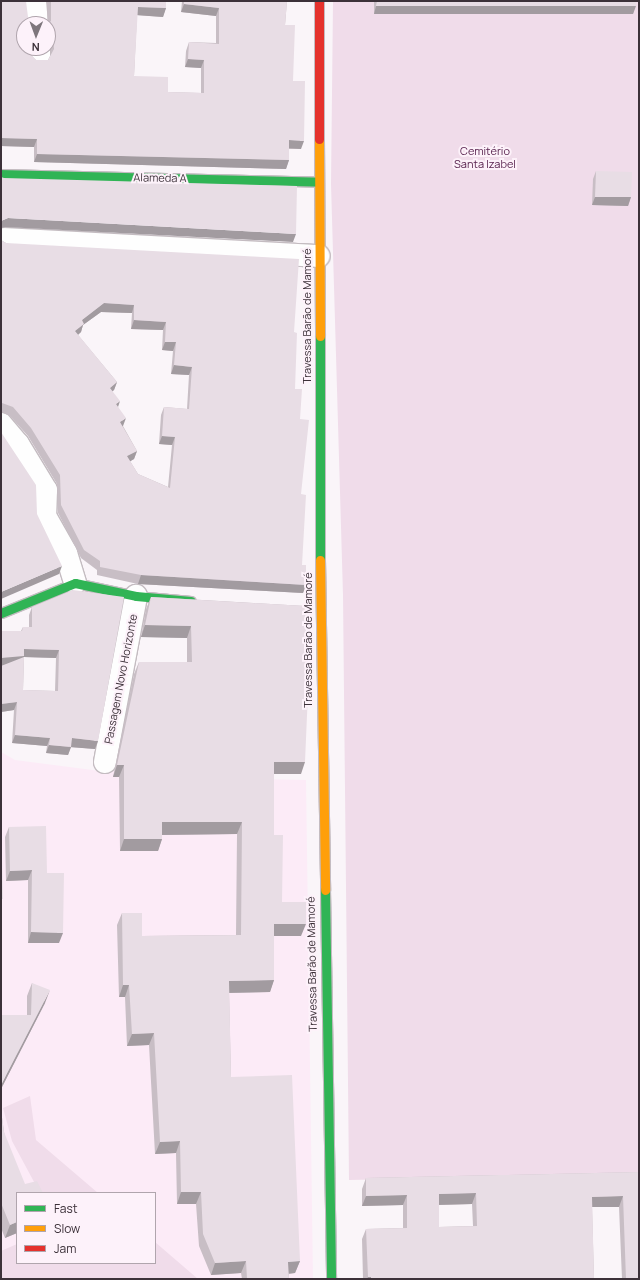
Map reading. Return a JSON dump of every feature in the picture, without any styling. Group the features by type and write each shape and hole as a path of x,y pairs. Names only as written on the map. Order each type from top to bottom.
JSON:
{"street":[{"path":"35,1 36,16"},
{"name":"Travessa Barão de Mamoré","path":"320,1 316,606 330,1279"},
{"name":"Alameda A","path":"1,174 318,182"},
{"path":"4,239 319,256"},
{"path":"1,424 46,490 45,516 66,553 75,583"},
{"path":"1,613 75,583 136,596 205,602"},
{"name":"Passagem Novo Horizonte","path":"105,762 136,596"}],"shaded area":[{"path":"191,741 192,778 306,780 313,1279 1,1279 1,752 15,760 108,772 113,742"}],"green space":[{"name":"Cemitério Santa Izabel","path":"333,1 639,1 639,1174 349,1180 343,595 331,184"},
{"path":"30,1096 36,1140 97,1192 39,1192 12,1141 3,1108"},
{"path":"156,1243 198,1279 1,1279 1,1251 16,1244 16,1264 156,1264"}],"building":[{"path":"1,1 26,1 28,16 16,16 16,56 32,56 36,60 48,60 50,56 56,56 56,16 51,16 51,1 166,1 166,8 138,7 134,76 168,77 168,92 204,93 204,60 188,59 189,42 219,44 219,8 184,4 184,1 287,1 285,25 295,25 293,81 305,81 304,141 289,140 289,160 37,154 37,139 1,138"},
{"path":"377,1 636,1 636,6 376,6"},
{"path":"596,171 632,172 631,197 595,197"},
{"path":"1,177 297,186 296,234 8,218 1,221"},
{"path":"1,240 6,243 299,259 294,332 297,333 295,389 302,389 300,419 309,420 301,494 306,495 302,565 306,565 306,585 141,575 100,567 100,561 84,550 61,505 60,475 31,428 13,407 2,403 1,404","holes":["104,303 134,305 134,320 166,322 165,342 176,342 174,365 192,367 189,409 164,407 162,436 175,437 170,488 138,474 127,456 137,451 120,422 126,418 116,404 120,401 110,388 117,382 75,331 84,324 82,320"]},
{"path":"1,432 36,485 37,514 62,566 1,592"},
{"path":"73,590 124,597 98,741 72,738 71,747 49,745 50,738 15,735 17,702 1,704 1,666 24,657 23,690 58,691 59,650 24,649 24,656 1,658 1,631 22,631 23,627 32,627 32,607"},
{"path":"151,597 305,606 309,669 305,762 274,762 274,835 283,835 282,902 306,902 306,924 274,924 274,980 229,981 231,1077 292,1075 300,1261 288,1262 289,1279 247,1279 246,1261 215,1263 203,1234 201,1192 181,1192 180,1141 160,1142 154,1033 132,1034 129,985 123,985 122,913 142,913 142,936 241,935 242,822 162,822 162,839 124,839 124,765 117,765 139,662 192,662 191,626 145,625"},
{"path":"46,826 47,873 64,873 63,933 31,932 32,870 10,871 9,827"},
{"path":"2,856 3,899 1,899"},
{"path":"32,983 50,990 1,1085 1,1015 31,1015"},
{"path":"1,1110 4,1132 25,1184 37,1181 42,1192 16,1192 16,1222 10,1225 1,1203"},
{"path":"639,1172 639,1279 626,1279 623,1196 592,1197 594,1279 371,1279 371,1277 368,1277 366,1229 407,1228 407,1195 366,1196 366,1178","holes":["476,1193 477,1226 439,1227 439,1194"]}],"traffic: fast":[{"path":"1,174 318,182"},
{"path":"320,336 320,560"},
{"path":"1,613 75,583 136,596 191,601"},
{"path":"325,890 331,1279"}],"traffic: slow":[{"path":"319,139 320,336"},
{"path":"320,560 325,890"}],"traffic: jam":[{"path":"319,1 319,139"}]}
